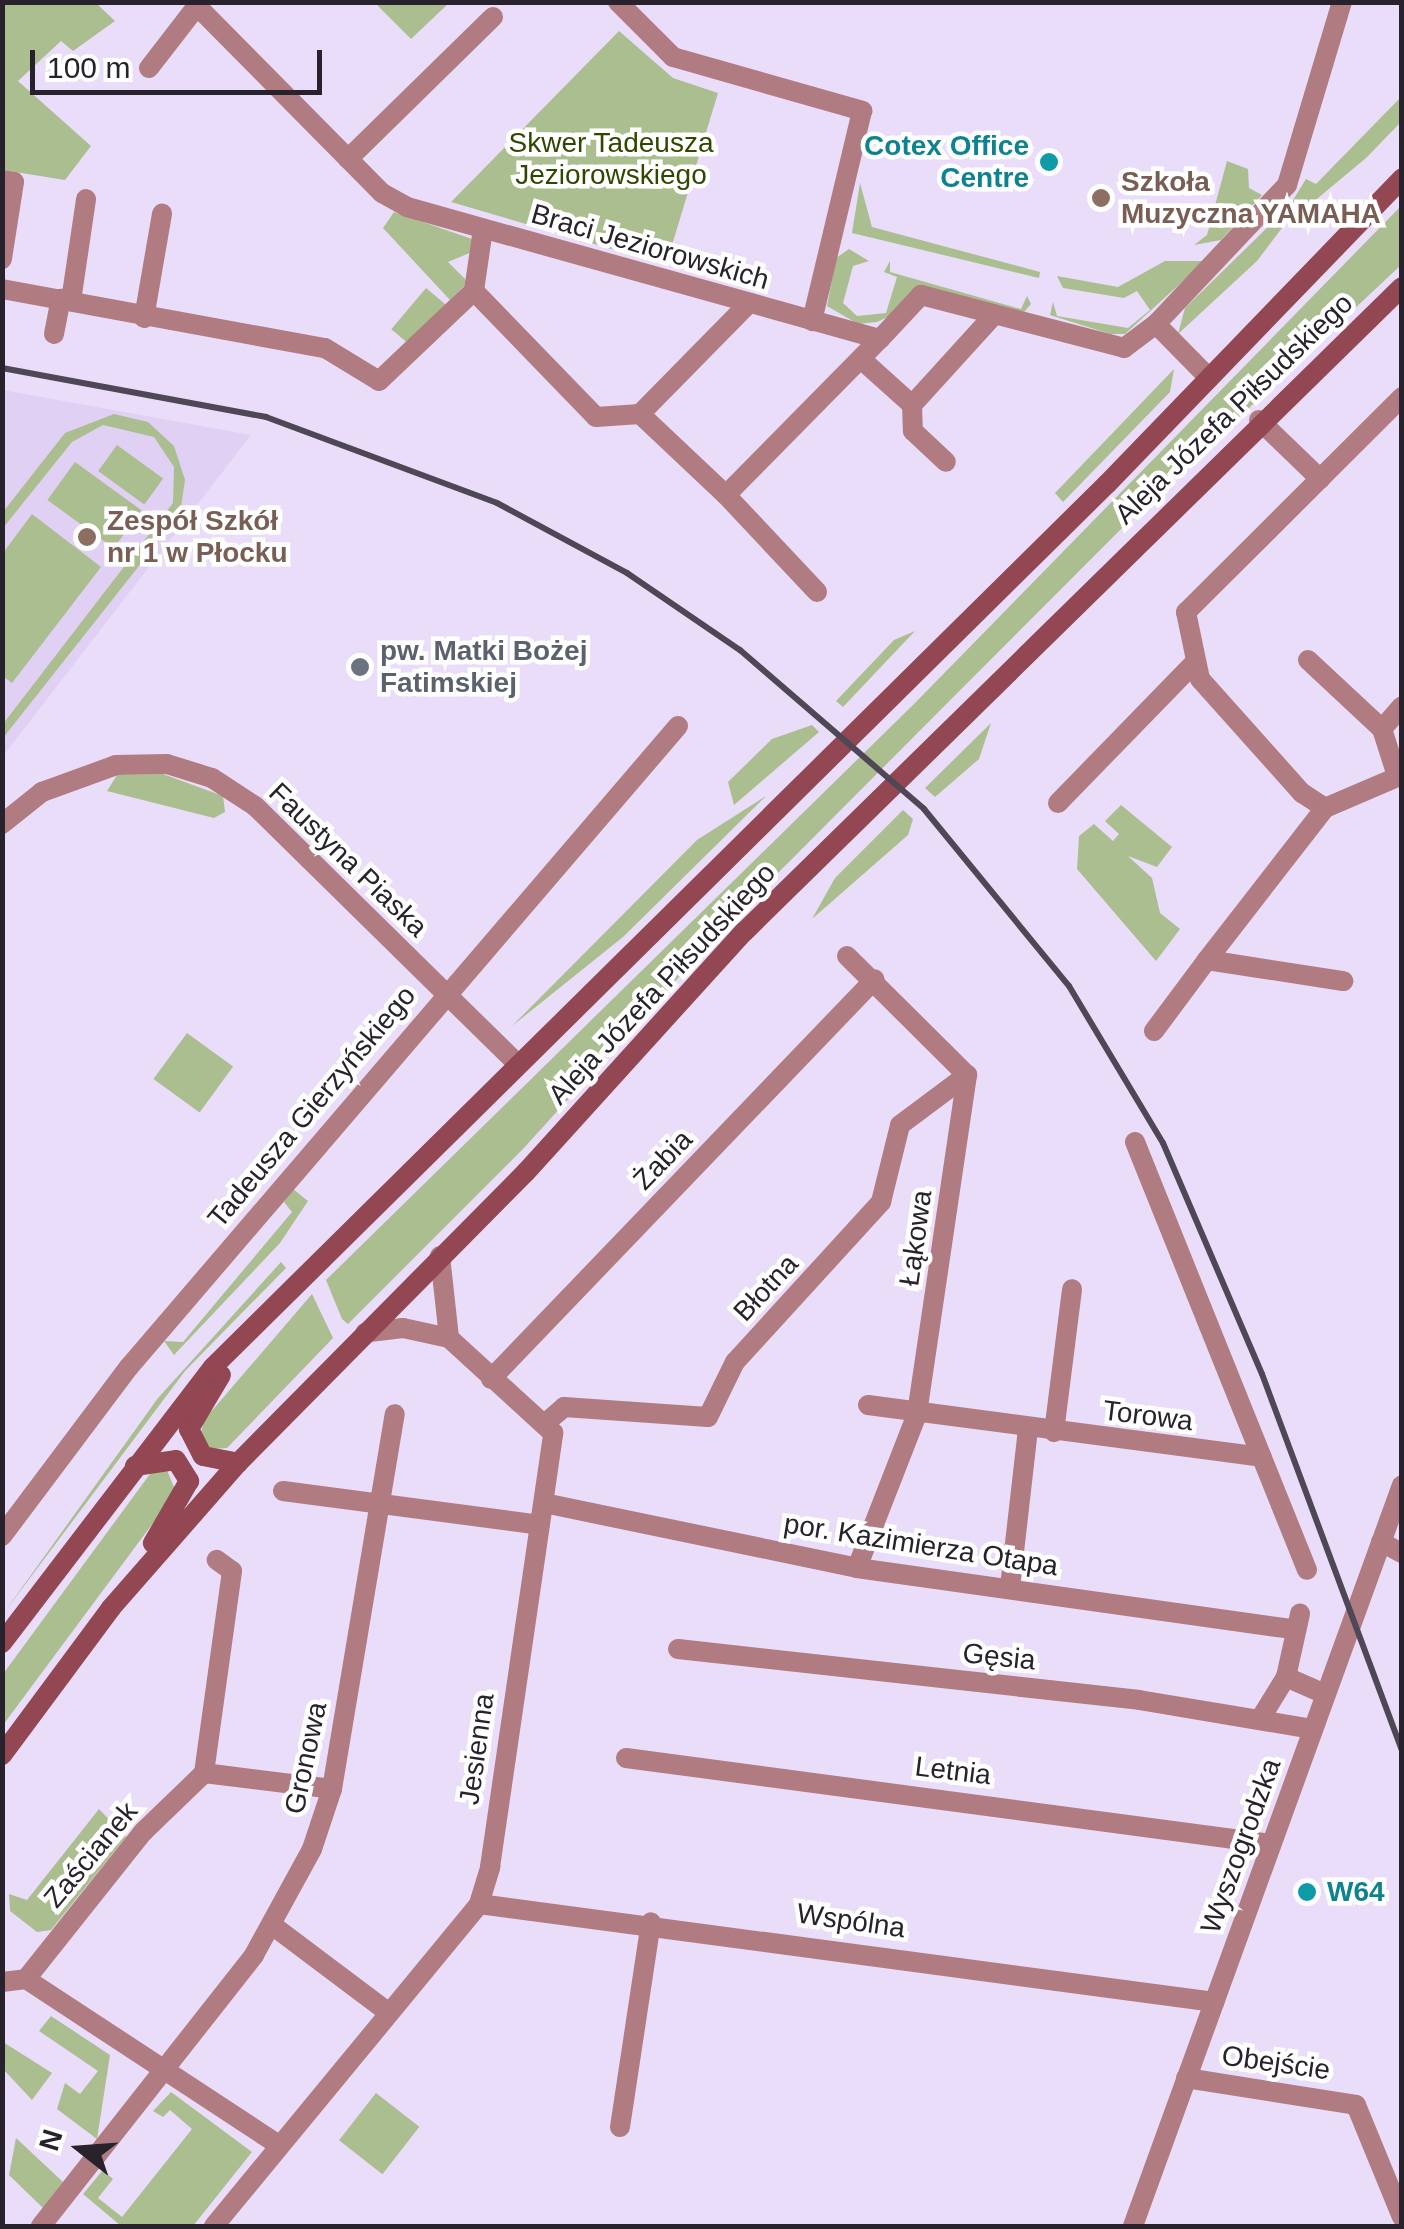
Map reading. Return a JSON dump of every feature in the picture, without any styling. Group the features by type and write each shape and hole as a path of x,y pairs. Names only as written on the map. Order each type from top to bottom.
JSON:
{"main road":[{"name":"Aleja Józefa Piłsudskiego","path":"2,1643 134,1466 253,1327 1209,378 1402,178"},
{"name":"Aleja Józefa Piłsudskiego","path":"2,1754 112,1608 238,1463 440,1256 744,932 1259,420 1402,288"},
{"path":"238,1463 203,1456 190,1429 253,1327"},
{"path":"112,1608 189,1481 166,1457 134,1466"}],"street":[{"path":"618,2 673,57 862,111 812,320"},
{"path":"726,495 921,294 1124,348 1156,324 1287,185 1342,2"},
{"path":"149,68 198,4"},
{"name":"Braci Jeziorowskich","path":"198,4 348,159 407,207 880,338"},
{"path":"348,159 493,17"},
{"path":"2,180 14,182 2,259"},
{"path":"54,334 66,300 86,199"},
{"path":"144,318 162,214"},
{"path":"2,289 144,318 326,348 379,382 474,291 484,229"},
{"path":"474,291 596,417 640,414 749,303"},
{"path":"946,462 913,431 912,406 994,315"},
{"path":"1156,324 1209,378"},
{"path":"861,358 912,406"},
{"path":"1325,808 1256,750 1194,663 1186,612 1401,398"},
{"path":"640,414 726,495 817,592"},
{"path":"1259,420 1320,478"},
{"path":"1154,1030 1325,808 1399,775 1382,730 1308,660"},
{"path":"1058,803 1194,663"},
{"path":"1382,730 1402,706"},
{"name":"Tadeusza Gierzyńskiego","path":"2,1536 129,1366 442,995 678,726"},
{"name":"Faustyna Piaska","path":"2,824 42,792 99,769 143,762 200,773 256,806 442,995 518,1064"},
{"path":"847,956 875,979 968,1075"},
{"path":"1206,960 1343,981"},
{"name":"Żabia","path":"491,1379 875,979"},
{"name":"Łąkowa","path":"858,1568 917,1414 968,1075"},
{"name":"Błotna","path":"548,1421 564,1407 708,1417 735,1362 881,1202 900,1125 968,1075"},
{"path":"1135,1142 1307,1570"},
{"path":"440,1256 448,1338"},
{"path":"1054,1432 1072,1289"},
{"path":"365,1334 403,1328 448,1338 491,1379 548,1421"},
{"name":"Torowa","path":"868,1405 1262,1457"},
{"name":"Gronowa","path":"41,2226 165,2070 272,1926 332,1789 395,1414"},
{"name":"Jesienna","path":"479,1904 544,1503 548,1421"},
{"path":"1010,1587 1028,1429"},
{"name":"Wyszogrodzka","path":"1133,2226 1402,1485"},
{"path":"282,1491 540,1525"},
{"name":"por. Kazimierza Otapa","path":"544,1503 858,1568 1296,1621 1286,1677"},
{"path":"1381,1542 1402,1553"},
{"path":"217,1560 232,1572 204,1773 332,1789"},
{"name":"Gęsia","path":"678,1649 1262,1716 1312,1729"},
{"path":"1262,1716 1286,1677 1325,1694"},
{"name":"Letnia","path":"626,1758 1271,1844"},
{"name":"Zaścianek","path":"26,1979 143,1832 204,1773"},
{"path":"214,2226 479,1904"},
{"name":"Wspólna","path":"479,1904 651,1922 1214,2002"},
{"path":"620,2127 651,1922"},
{"path":"272,1926 389,2014"},
{"path":"2,1982 26,1979 279,2145"},
{"name":"Obejście","path":"1186,2078 1356,2106 1402,2217"}],"shaded area":[{"name":"Zespół Szkół nr 1 w Płocku","path":"3,390 251,435 3,756"}],"green space":[{"path":"2,3 96,3 115,21 73,51 61,41 18,81 91,146 65,180 3,170"},
{"path":"375,3 449,3 411,39"},
{"name":"Skwer Tadeusza Jeziorowskiego","path":"619,31 673,78 718,93 666,265 451,202"},
{"path":"1401,97 1401,122 1366,158 1288,223 1282,218 1306,179 1316,184"},
{"path":"1227,161 1248,169 1249,188 1262,195 1221,240 1194,245 1207,235"},
{"path":"860,183 872,227 1040,272 1039,278 852,233"},
{"path":"1401,206 1401,265 1136,514 729,922 523,1149 348,1324 342,1319 326,1280 915,703"},
{"path":"394,212 472,239 472,252 448,262 468,282 450,300 383,228"},
{"path":"1274,221 1282,228 1257,261 1178,334 1185,308"},
{"path":"849,249 869,261 853,266 843,303 857,316 886,313 897,277 884,272 890,261 890,272 1021,309 1027,296 1031,304 1024,312 943,291 877,322 858,324 827,306 836,258"},
{"path":"1165,261 1205,261 1125,334 1110,334 1050,315 1053,302 1057,316 1128,328 1150,310 1137,291 1124,298 1063,288 1057,276 1118,287"},
{"path":"426,288 446,305 411,346 391,329"},
{"path":"1174,369 1170,392 1063,502 1055,493"},
{"path":"114,414 148,422 174,446 185,480 180,514 3,738 3,724 173,503 174,467 154,437 103,425 72,442 3,528 3,512 65,433"},
{"path":"117,445 163,479 144,504 98,471"},
{"path":"75,462 141,510 114,548 47,500"},
{"path":"32,514 101,567 12,683 3,676 3,553"},
{"path":"915,631 843,707 836,701 894,640"},
{"path":"991,723 979,759 935,797 925,788"},
{"path":"812,725 819,732 734,805 728,782 772,739"},
{"path":"163,774 223,796 225,812 214,818 107,791 117,775"},
{"path":"766,796 623,937 512,1026 697,840"},
{"path":"1121,805 1172,847 1157,867 1128,856 1152,878 1160,913 1180,929 1156,961 1077,869 1079,836 1094,824 1113,841 1119,834 1105,821"},
{"path":"903,810 913,819 908,835 812,919 835,878"},
{"path":"187,1033 233,1067 200,1113 153,1079"},
{"path":"293,1189 308,1201 280,1243 174,1355 164,1341 183,1342 292,1212 284,1202"},
{"path":"281,1262 286,1268 185,1371 3,1614 158,1398"},
{"path":"312,1294 333,1338 227,1448 212,1449 200,1438 204,1420"},
{"path":"166,1468 176,1492 3,1725 3,1674 150,1474"},
{"path":"99,1809 126,1837 51,1930 37,1932 10,1911 9,1894 27,1900"},
{"path":"51,2016 110,2055 97,2139 57,2109 65,2083 80,2094 98,2071 39,2031"},
{"path":"3,2042 52,2073 32,2100 3,2069"},
{"path":"171,2092 252,2152 193,2226 121,2226 83,2194 103,2170 113,2179 98,2198 122,2217 192,2129 170,2110 163,2117 153,2111"},
{"path":"376,2093 419,2127 382,2174 339,2140"},
{"path":"16,2138 63,2182 43,2208 9,2175"}],"railway":[{"path":"2,368 266,417 497,503 627,573 740,650 924,809 1069,986 1163,1143 1262,1374 1402,1750"}],"place":[{"name":"Cotex Office Centre","path":"1049,162"},
{"name":"Szkoła Muzyczna YAMAHA","path":"1101,198"},
{"name":"Zespół Szkół nr 1 w Płocku","path":"87,537"},
{"name":"pw. Matki Bożej Fatimskiej","path":"360,667"},
{"name":"W64","path":"1307,1892"}]}
